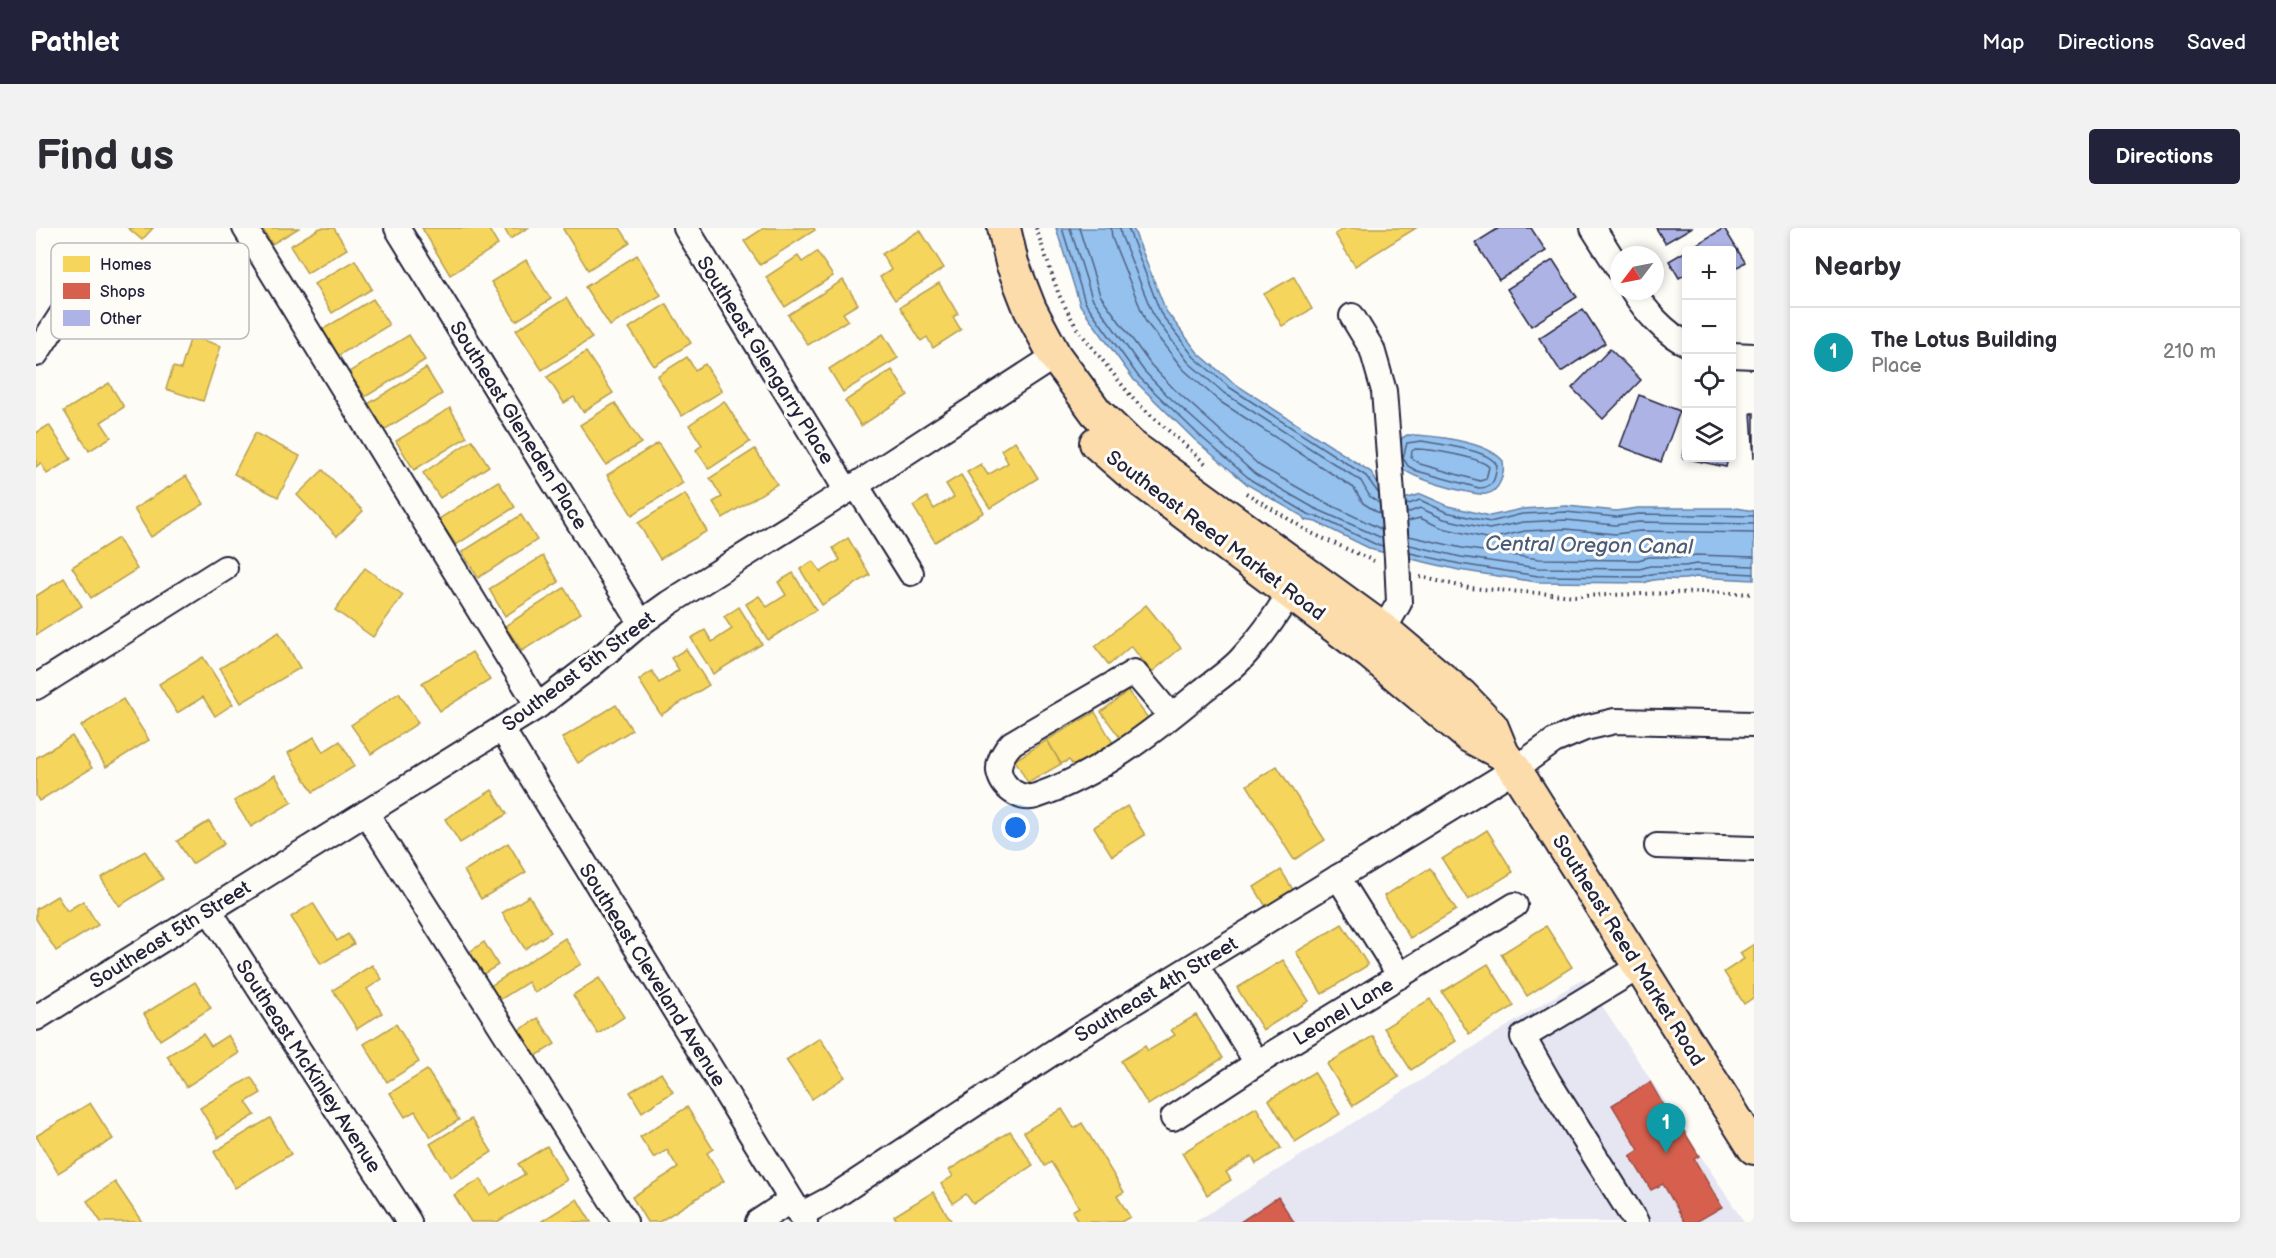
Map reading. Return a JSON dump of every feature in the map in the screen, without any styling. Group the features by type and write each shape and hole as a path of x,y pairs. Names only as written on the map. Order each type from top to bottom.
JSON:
{"main road":[{"name":"Southeast Reed Market Road","path":"985,228 994,270 1014,322 1046,362 1130,445 1377,642"},
{"name":"Southeast Reed Market Road","path":"1004,228 1012,263 1030,309 1046,362 1070,412 1103,449 1127,470 1290,592 1377,642 1461,695 1492,727 1509,761 1754,1148"}],"street":[{"path":"245,228 538,706"},
{"name":"Southeast Gleneden Place","path":"397,228 641,623"},
{"name":"Southeast Glengarry Place","path":"686,228 851,488 911,573"},
{"path":"1593,228 1610,255"},
{"path":"1639,300 1676,339 1682,341"},
{"path":"1352,316 1372,349 1384,391 1391,482 1399,603 1377,642"},
{"path":"36,354 51,331"},
{"path":"1736,355 1754,356"},
{"name":"Southeast 5th Street","path":"36,1018 538,706 669,603 1046,362"},
{"path":"36,687 225,568"},
{"path":"1171,716 1134,672 1012,743 1003,753 999,771 1007,789 1021,797 1033,797 1087,772 1156,729 1240,660 1277,615 1290,592"},
{"name":"Southeast 4th Street","path":"758,1222 799,1212 832,1198 1072,1040 1338,877 1509,761 1585,728 1615,722 1754,724"},
{"name":"Southeast Cleveland Avenue","path":"502,729 799,1212"},
{"path":"366,813 625,1222"},
{"path":"1657,846 1754,849"},
{"path":"1338,877 1400,976"},
{"name":"Leonel Lane","path":"1173,1118 1257,1063 1515,905"},
{"name":"Southeast McKinley Avenue","path":"209,910 409,1222"},
{"path":"1196,965 1257,1063"},
{"path":"1636,1222 1523,1037 1639,967"}],"path":[{"path":"1036,228 1059,295 1076,327 1134,400 1214,470"},
{"path":"1242,490 1311,533 1397,565 1469,588 1577,597 1704,592 1754,594"}],"shaded area":[{"path":"1584,978 1744,1222 1195,1222"}],"water":[{"name":"Central Oregon Canal","path":"1056,228 1133,228 1166,311 1198,353 1232,382 1371,472 1380,488 1401,500 1421,494 1448,506 1490,516 1522,509 1567,506 1616,511 1638,508 1736,508 1754,511 1754,580 1695,577 1644,583 1537,582 1459,570 1373,550 1316,522 1305,520 1302,516 1248,485 1195,440 1134,380 1080,305"},
{"path":"1407,435 1458,440 1485,448 1503,461 1503,471 1498,486 1491,492 1479,494 1440,485 1404,470 1398,458 1402,438"}],"building: Homes":[{"path":"128,228 153,228 142,240"},
{"path":"262,228 299,228 272,244"},
{"path":"320,228 334,228 347,249 307,273 290,246"},
{"path":"422,228 488,228 498,245 450,275"},
{"path":"504,228 528,228 510,239"},
{"path":"564,228 620,228 630,243 588,270"},
{"path":"764,228 814,228 815,230 760,265 744,241"},
{"path":"1345,228 1416,228 1355,266 1335,234"},
{"path":"920,230 944,268 895,300 880,277 891,270 882,254"},
{"path":"817,252 833,276 785,307 766,277 798,256 802,262"},
{"path":"637,255 661,295 610,326 585,287"},
{"path":"355,260 372,289 332,313 314,284"},
{"path":"526,260 551,299 516,321 491,282"},
{"path":"1294,277 1312,309 1282,326 1264,294"},
{"path":"843,280 858,304 843,313 848,320 808,345 788,315"},
{"path":"939,283 958,314 953,317 961,330 933,348 927,337 921,341 900,307"},
{"path":"566,298 592,338 542,370 516,330"},
{"path":"373,299 389,325 336,357 320,331"},
{"path":"666,304 691,343 654,366 629,328"},
{"path":"883,334 898,358 843,392 829,369"},
{"path":"409,335 425,360 365,397 349,372"},
{"path":"190,339 200,339 221,346 203,401 166,389 173,367 181,369"},
{"path":"586,352 613,393 583,412 574,397 564,403 547,377"},
{"path":"687,357 695,370 705,364 722,391 682,416 657,376"},
{"path":"426,368 442,394 384,430 368,404"},
{"path":"892,370 908,395 861,426 845,401"},
{"path":"109,383 124,407 101,422 111,437 89,451 64,411"},
{"path":"724,401 750,442 709,469 696,450 702,445 689,425"},
{"path":"615,403 641,443 606,465 580,425"},
{"path":"450,408 467,437 414,470 396,441"},
{"path":"49,425 71,459 47,474 41,463 36,467 36,433"},
{"path":"255,433 300,456 278,497 234,474"},
{"path":"472,440 489,466 440,498 423,473"},
{"path":"1015,441 1038,478 990,508 967,472 981,464 988,475 1008,463 1001,450"},
{"path":"658,443 683,483 632,515 607,475"},
{"path":"755,449 777,484 723,518 713,502 722,497 710,478"},
{"path":"323,470 363,511 337,536 297,495"},
{"path":"961,475 984,512 935,542 913,506 927,497 934,509 954,497 946,484"},
{"path":"186,476 204,504 151,537 134,509"},
{"path":"498,481 515,507 456,545 439,519"},
{"path":"685,494 707,531 660,559 638,523"},
{"path":"521,515 537,540 478,578 462,552"},
{"path":"118,538 137,569 91,598 72,567"},
{"path":"848,538 870,575 822,605 800,569 813,561 821,572 840,560 833,548"},
{"path":"543,556 559,582 505,616 489,589"},
{"path":"365,568 403,595 373,637 335,610"},
{"path":"793,573 816,610 768,640 746,604 759,596 767,607 786,595 778,582"},
{"path":"64,578 82,606 36,635 36,596"},
{"path":"564,588 581,613 522,651 505,626"},
{"path":"1146,605 1181,648 1152,672 1131,646 1109,665 1095,647"},
{"path":"739,607 762,644 713,674 691,638 705,630 712,642 732,629 724,617"},
{"path":"279,632 300,668 241,703 220,668"},
{"path":"686,649 709,685 661,715 639,680 652,671 659,683 679,670 671,658"},
{"path":"472,652 490,680 440,711 422,683"},
{"path":"203,657 233,704 215,716 203,697 177,713 159,684"},
{"path":"1128,691 1148,718 1121,739 1101,712"},
{"path":"399,693 418,723 371,754 351,725"},
{"path":"123,699 149,740 106,767 81,726"},
{"path":"616,705 632,730 578,763 562,738"},
{"path":"1095,712 1114,745 1075,768 1069,760 1061,764 1047,740"},
{"path":"72,736 92,768 39,801 36,796 36,758"},
{"path":"314,737 323,752 340,741 355,766 313,792 288,753"},
{"path":"1047,740 1061,764 1028,783 1015,760"},
{"path":"1277,766 1325,840 1294,860 1247,785"},
{"path":"275,775 292,802 251,827 234,801"},
{"path":"492,790 507,814 460,843 445,819"},
{"path":"1127,806 1145,835 1112,856 1094,827"},
{"path":"209,821 224,844 192,864 177,841"},
{"path":"1487,830 1513,872 1468,900 1442,859"},
{"path":"508,843 526,872 481,899 464,871"},
{"path":"145,851 163,879 119,906 101,878"},
{"path":"1430,868 1456,910 1410,938 1384,896"},
{"path":"1281,870 1295,893 1268,910 1254,887"},
{"path":"57,896 67,911 83,901 98,925 56,951 36,919 36,909"},
{"path":"529,896 551,932 525,949 502,913"},
{"path":"313,903 337,941 348,934 354,944 321,964 291,917"},
{"path":"1342,924 1368,965 1322,994 1296,952"},
{"path":"1546,926 1572,967 1527,996 1501,954"},
{"path":"565,938 581,964 535,993 528,982 498,1001 489,987"},
{"path":"484,942 498,965 482,975 468,953"},
{"path":"1754,944 1754,997 1744,1004 1724,972 1744,959 1740,953"},
{"path":"1283,960 1309,1001 1263,1030 1237,988"},
{"path":"1488,964 1514,1006 1469,1034 1442,992"},
{"path":"372,965 382,979 367,989 382,1013 357,1029 333,990"},
{"path":"599,978 624,1017 598,1034 573,995"},
{"path":"195,982 211,1008 160,1040 144,1014"},
{"path":"1430,999 1456,1041 1411,1070 1384,1028"},
{"path":"1196,1015 1223,1058 1148,1105 1121,1061 1145,1046 1148,1051 1175,1035 1171,1030"},
{"path":"538,1018 555,1044 536,1056 519,1030"},
{"path":"396,1024 419,1062 387,1082 364,1044"},
{"path":"203,1034 211,1046 228,1035 239,1053 186,1087 167,1056"},
{"path":"1373,1036 1399,1077 1353,1106 1327,1064"},
{"path":"820,1038 845,1077 812,1099 786,1060"},
{"path":"427,1070 459,1120 431,1137 415,1111 405,1117 390,1093"},
{"path":"1314,1072 1340,1114 1295,1142 1269,1100"},
{"path":"661,1073 673,1092 642,1112 630,1092"},
{"path":"251,1077 261,1093 246,1102 255,1115 218,1138 200,1108"},
{"path":"90,1103 113,1139 58,1173 36,1136"},
{"path":"687,1107 713,1149 707,1153 724,1181 659,1222 647,1222 632,1197 678,1168 667,1150 654,1158 640,1137"},
{"path":"1256,1107 1281,1148 1256,1164 1252,1156 1226,1172 1231,1180 1207,1195 1182,1153"},
{"path":"1062,1109 1074,1128 1082,1123 1124,1192 1117,1196 1130,1217 1121,1222 1078,1222 1072,1211 1079,1207 1051,1162 1045,1166 1024,1132"},
{"path":"270,1118 291,1154 235,1188 214,1152"},
{"path":"471,1119 492,1152 451,1178 430,1144"},
{"path":"1010,1131 1033,1165 973,1204 966,1194 953,1203 941,1184 953,1176 949,1170"},
{"path":"547,1146 567,1180 497,1222 471,1222 454,1195 481,1179 490,1195 525,1174 518,1164"},
{"path":"115,1182 142,1222 101,1222 87,1201"},
{"path":"933,1192 952,1222 898,1222 894,1216"},
{"path":"577,1199 591,1222 542,1221"}],"building: Shops":[{"path":"1650,1082 1680,1134 1684,1131 1699,1156 1694,1159 1722,1207 1696,1222 1685,1222 1663,1184 1651,1190 1630,1156 1639,1150 1612,1105"},
{"path":"1278,1197 1294,1222 1240,1222"}],"building: Other":[{"path":"1499,228 1531,228 1546,251 1499,280 1475,243"},
{"path":"1656,228 1691,228 1665,243"},
{"path":"1724,228 1735,246 1694,246"},
{"path":"1736,247 1745,262 1736,268"},
{"path":"1682,253 1682,276 1679,278 1669,261"},
{"path":"1553,260 1577,297 1531,326 1507,289"},
{"path":"1583,309 1605,343 1561,372 1539,338"},
{"path":"1610,349 1641,380 1603,419 1572,388"},
{"path":"1639,395 1680,411 1661,462 1620,446"},
{"path":"1751,413 1754,413 1754,459"},
{"path":"1702,462 1727,462 1726,467"}],"place":[{"name":"The Lotus Building","path":"1666,1153"}]}
